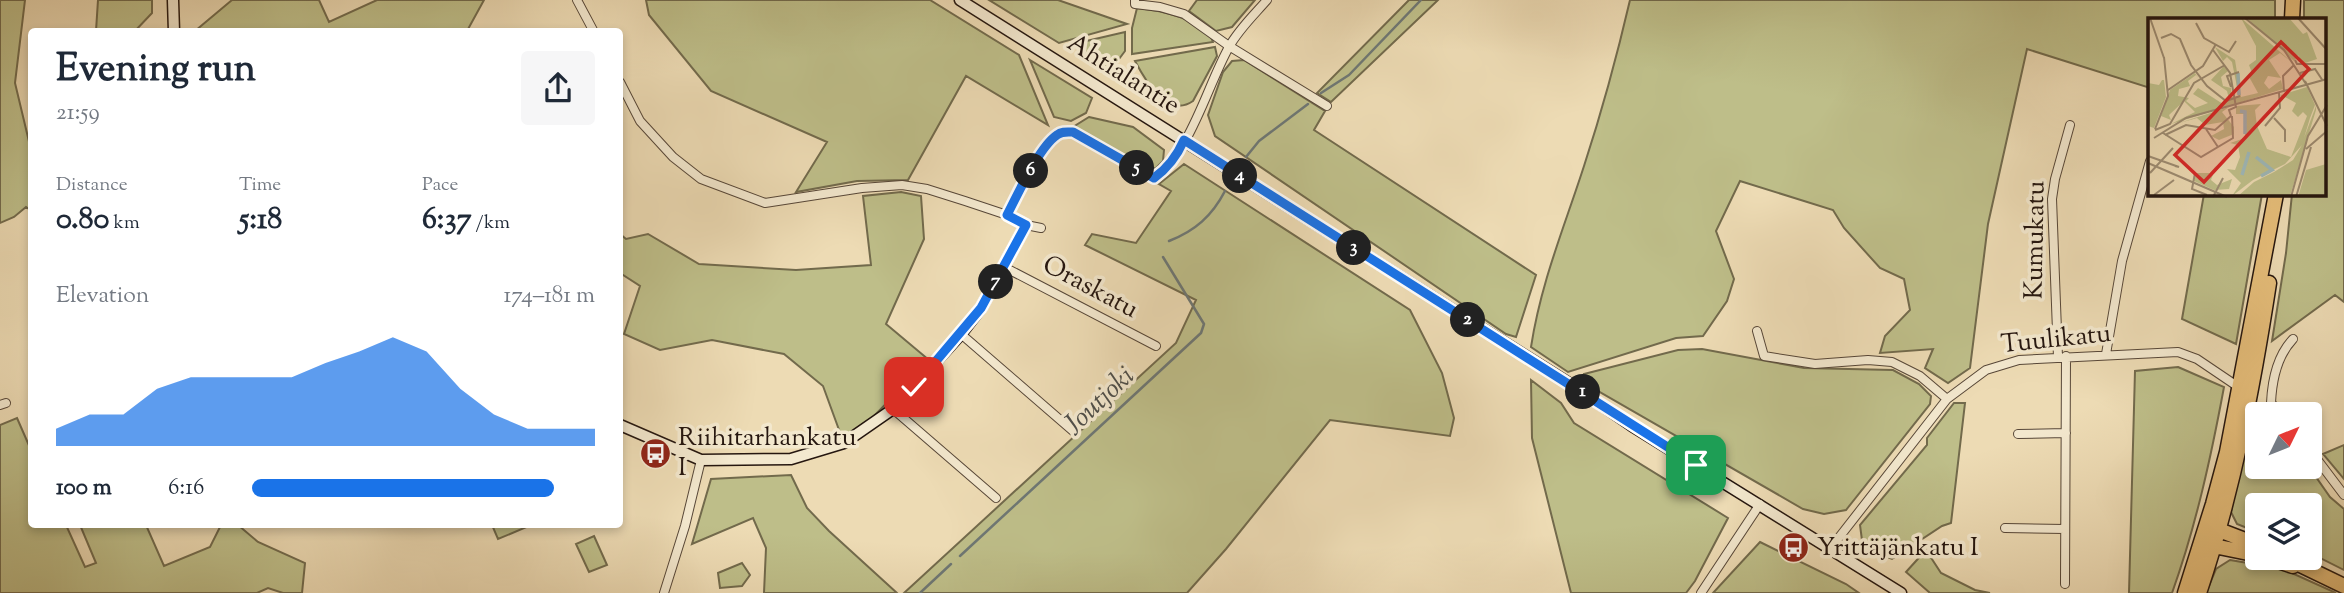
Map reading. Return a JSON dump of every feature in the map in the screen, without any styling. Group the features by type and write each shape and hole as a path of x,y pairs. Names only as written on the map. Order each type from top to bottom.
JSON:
{"highway":[{"path":"2292,18 2293,0"},
{"path":"2219,530 2235,465 2265,310 2277,196"},
{"path":"2199,593 2277,196"},
{"path":"2185,593 2209,541 2209,532 2219,530 2245,540"},
{"path":"2209,541 2245,551"},
{"path":"2308,570 2318,573"},
{"path":"2312,570 2344,586"}],"main road":[{"path":"173,0 174,28"},
{"name":"Ahtialantie","path":"960,0 1535,362 1632,426 1901,593"},
{"path":"623,426 701,460 791,459 844,443 893,409 961,334 981,308 1026,225"}],"street":[{"path":"578,0 592,28"},
{"path":"1007,215 1042,152 1055,136 1063,132 1073,132 1154,178 1163,172 1177,155 1229,46 1267,0"},
{"path":"1135,2 1184,14 1229,46 1327,106"},
{"path":"623,88 640,121 673,157 701,179 765,203 862,188 902,185 927,189 1041,228"},
{"name":"Kumukatu","path":"2065,584 2066,433 2052,199 2070,125"},
{"path":"2106,354 2122,261 2148,168"},
{"name":"Oraskatu","path":"1004,267 1156,346"},
{"path":"1757,331 1764,356 1815,364 1868,360 1892,362 1920,376 1947,399"},
{"path":"961,334 1073,431"},
{"path":"2271,402 2272,387 2285,348 2293,340"},
{"name":"Tuulikatu","path":"1830,549 1947,399 1973,378 1998,365 2019,360 2106,354 2187,354 2234,384"},
{"path":"893,409 996,498"},
{"path":"2018,434 2066,433"},
{"path":"664,593 685,526 701,460"},
{"path":"2322,466 2344,495"},
{"path":"1700,593 1760,504"},
{"path":"2005,528 2065,529"}],"green space":[{"path":"0,0 25,0 15,83 28,137 28,208 26,207 14,217 0,223"},
{"path":"98,0 152,0 152,13 138,28 96,28"},
{"path":"232,0 319,0 329,22 377,0 484,0 469,28 199,28"},
{"path":"646,0 930,0 1019,55 1048,125 966,76 908,180 857,181 796,192 827,142 711,91 649,15"},
{"path":"989,0 1058,0 1127,24 1059,43"},
{"path":"1197,0 1255,0 1232,27 1216,31 1189,11"},
{"path":"1409,0 1438,0 1331,102 1317,93"},
{"path":"1630,0 2275,0 2275,18 2148,18 2148,87 2027,49 1988,224 1970,368 1948,383 1925,368 1933,349 1880,353 1885,336 1910,310 1904,279 1880,268 1844,228 1833,210 1740,181 1716,231 1734,279 1727,301 1703,336 1676,338 1568,372 1531,347 1547,278 1597,125"},
{"path":"2304,0 2344,0 2344,302 2335,295 2272,341 2292,196 2326,196 2326,18 2304,18"},
{"path":"1137,8 1180,17 1201,27 1213,42 1132,54 1132,28"},
{"path":"1125,32 1125,51 1110,71 1089,62 1082,42"},
{"path":"1215,47 1217,56 1193,101 1183,105 1174,105 1158,95 1135,61"},
{"path":"1030,60 1092,98 1086,113 1071,121 1054,117"},
{"path":"1244,60 1325,111 1314,130 1536,275 1516,337 1506,334 1215,136 1208,115 1223,72 1232,61"},
{"path":"1089,117 1133,127 1164,150 1163,161 1156,168 1146,169 1073,127"},
{"path":"1184,164 1410,310 1442,373 1454,418 1450,436 1330,420 1187,593 904,593 1176,343 1196,300 1085,245 1092,234 1136,243 1171,191 1159,184"},
{"path":"901,192 921,196 924,239 886,324 929,360 873,417 842,438 823,386 784,354 712,340 660,350 624,334 640,286 623,275 623,236 626,239 648,234 699,264 796,270 871,265 863,196"},
{"path":"2204,196 2262,196 2236,344 2182,319"},
{"path":"1702,349 1804,368 1893,370 1919,384 1931,396 1930,404 1846,510 1824,514 1803,509 1586,384 1584,374 1678,350"},
{"path":"2178,367 2224,387 2208,465 2196,517 2172,593 2129,593 2135,371"},
{"path":"1531,380 1561,403 1574,423 1728,518 1686,593 1571,593 1532,438"},
{"path":"1954,403 1965,403 1951,523 1942,526 1892,559 1863,548 1860,525 1927,445 1927,438"},
{"path":"17,418 28,443 28,528 67,528 85,567 96,563 81,528 147,528 164,566 210,547 220,528 242,528 258,542 305,563 302,593 283,593 268,588 257,593 0,593 0,425"},
{"path":"2245,432 2245,480 2318,480 2330,497 2344,509 2344,570 2322,559 2322,493 2245,493 2245,527 2237,524 2231,512"},
{"path":"2344,445 2344,479 2323,454"},
{"path":"791,475 807,508 897,593 764,593 766,548 753,518 692,544 711,479"},
{"path":"493,528 524,528 498,539"},
{"path":"594,536 607,565 589,572 576,544"},
{"path":"1760,542 1846,584 1859,593 1713,593"},
{"path":"1926,550 1941,573 1975,590 1990,593 1930,593 1906,572"},
{"path":"2230,560 2245,563 2245,570 2285,570 2336,593 2206,593 2216,569"},
{"path":"742,563 750,575 742,586 720,588 718,573"}],"waterway":[{"name":"Joutjoki","path":"1321,93 1349,75 1421,0"},
{"name":"Joutjoki","path":"1246,157 1259,141 1308,104"},
{"name":"Joutjoki","path":"1169,241 1202,222 1225,191"},
{"name":"Joutjoki","path":"960,556 1201,333 1204,324 1163,257"},
{"name":"Joutjoki","path":"920,593 951,564"}],"place":[{"name":"Riihitarhankatu I","path":"655,453"},
{"name":"Yrittäjänkatu I","path":"1794,548"}],"route":[{"path":"914,387 961,334 989,294 1026,225 1007,215 1042,152 1055,136 1063,132 1073,132 1154,178 1163,172 1177,155 1184,140 1696,465"}]}
